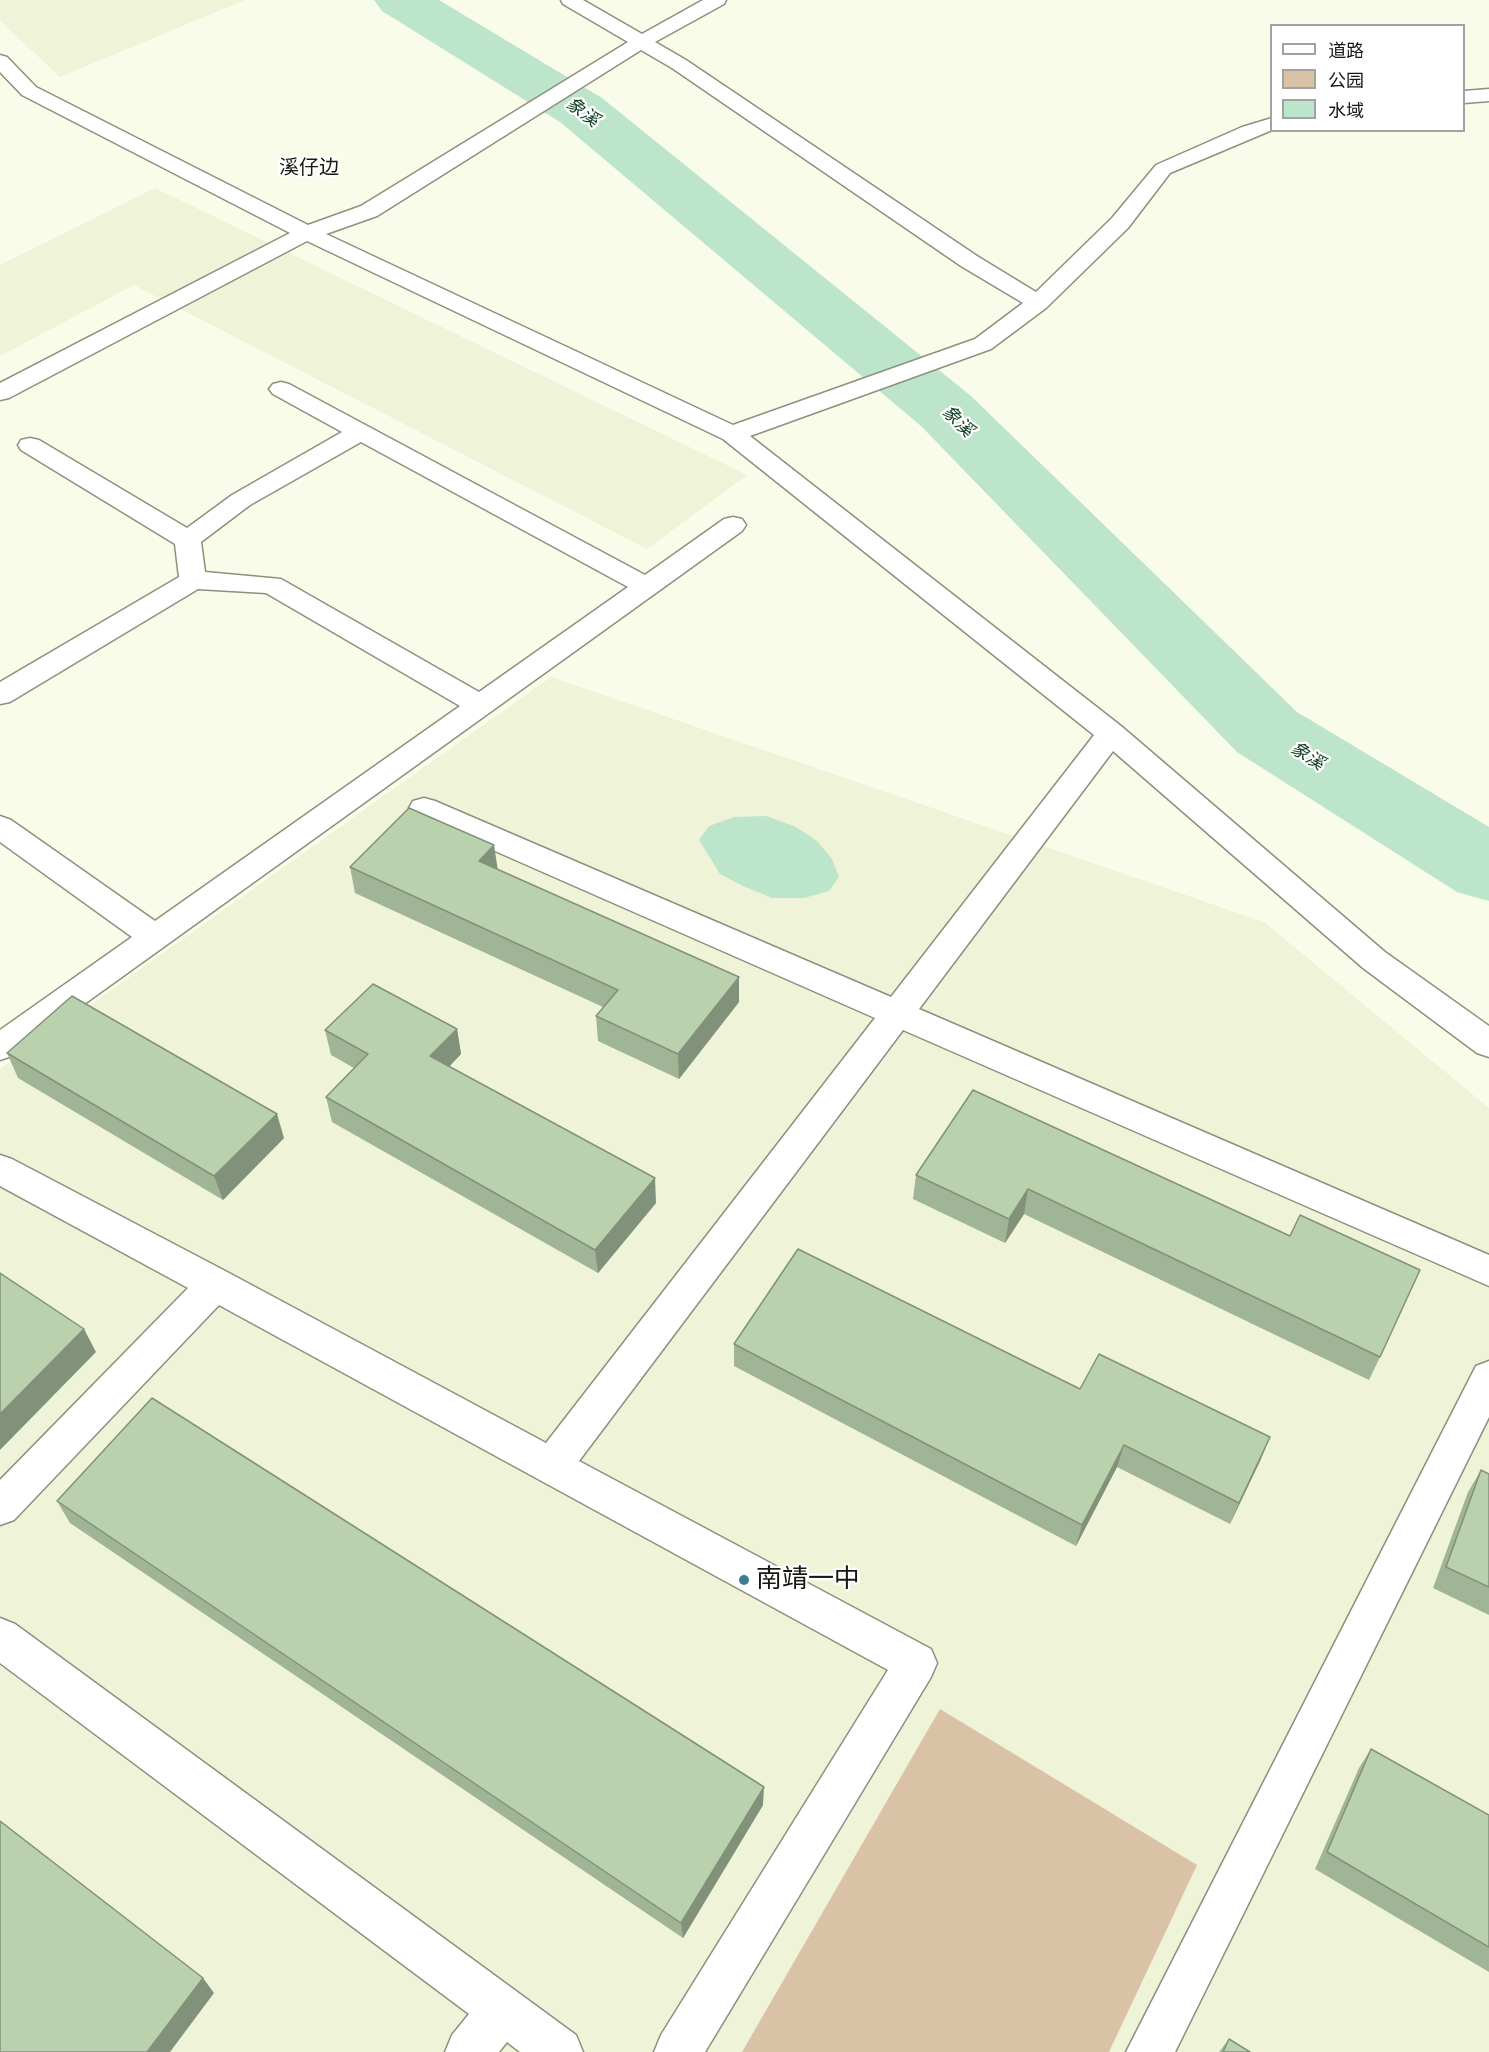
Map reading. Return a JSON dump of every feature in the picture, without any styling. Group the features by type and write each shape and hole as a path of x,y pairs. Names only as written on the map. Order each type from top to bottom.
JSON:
{"street":[{"path":"570,0 617,39 642,42 717,0"},
{"path":"0,393 307,233 369,211 437,169 617,39"},
{"path":"579,57 617,39 642,42 679,64 969,261 1038,303"},
{"path":"0,61 30,91 307,233 732,434 1111,733 1374,960 1489,1044"},
{"path":"1465,97 1489,95"},
{"path":"732,434 983,344 1038,303 1120,223 1163,170 1249,131 1270,125"},
{"path":"307,233 357,193"},
{"path":"281,389 646,586"},
{"path":"188,540 242,500 360,432"},
{"path":"30,445 188,540"},
{"path":"0,1047 733,525"},
{"path":"188,540 193,580"},
{"path":"1,693 193,580 272,585 480,705"},
{"path":"552,1466 1111,733"},
{"path":"424,808 1489,1271"},
{"path":"0,827 155,937"},
{"path":"0,1169 916,1663 678,2052"},
{"path":"0,1507 216,1284"},
{"path":"1150,2052 1489,1378"},
{"path":"0,1638 559,2052"},
{"path":"469,2052 502,2010"}],"shaded area":[{"path":"0,0 245,0 60,77 0,21"},
{"path":"155,188 747,475 647,549 134,285 0,356 0,265"},
{"name":"南靖一中","path":"551,677 1264,922 1489,1108 1489,2052 0,2052 0,1069"}],"green space":[{"path":"940,1709 1197,1865 1109,2052 742,2052"}],"water":[{"path":"766,816 796,827 817,841 832,859 839,877 829,891 804,898 772,898 720,874 699,840 709,826 734,817"}],"building":[{"path":"409,808 494,845 479,861 739,977 678,1054 596,1016 618,990 350,867"},
{"path":"373,984 457,1029 430,1056 655,1178 595,1250 326,1097 368,1054 325,1030"},
{"path":"72,996 277,1114 214,1176 7,1053"},
{"path":"973,1090 1290,1236 1300,1215 1420,1270 1380,1357 1028,1189 1009,1219 916,1175"},
{"path":"798,1249 1080,1389 1099,1354 1270,1437 1239,1503 1124,1445 1082,1525 734,1344"},
{"path":"0,1273 84,1329 0,1414"},
{"path":"152,1398 764,1787 681,1923 57,1501"},
{"path":"1481,1470 1489,1474 1489,1587 1446,1567"},
{"path":"1371,1749 1489,1815 1489,1947 1327,1852"},
{"path":"0,1821 203,1978 147,2052 0,2052"},
{"path":"1229,2039 1250,2052 1223,2052"}],"waterway":[{"name":"象溪","path":"401,0 581,110 946,411 1267,732 1489,869"}],"place":[{"name":"南靖一中","path":"744,1580"}],"district":[{"name":"溪仔边","path":"309,169"}]}
